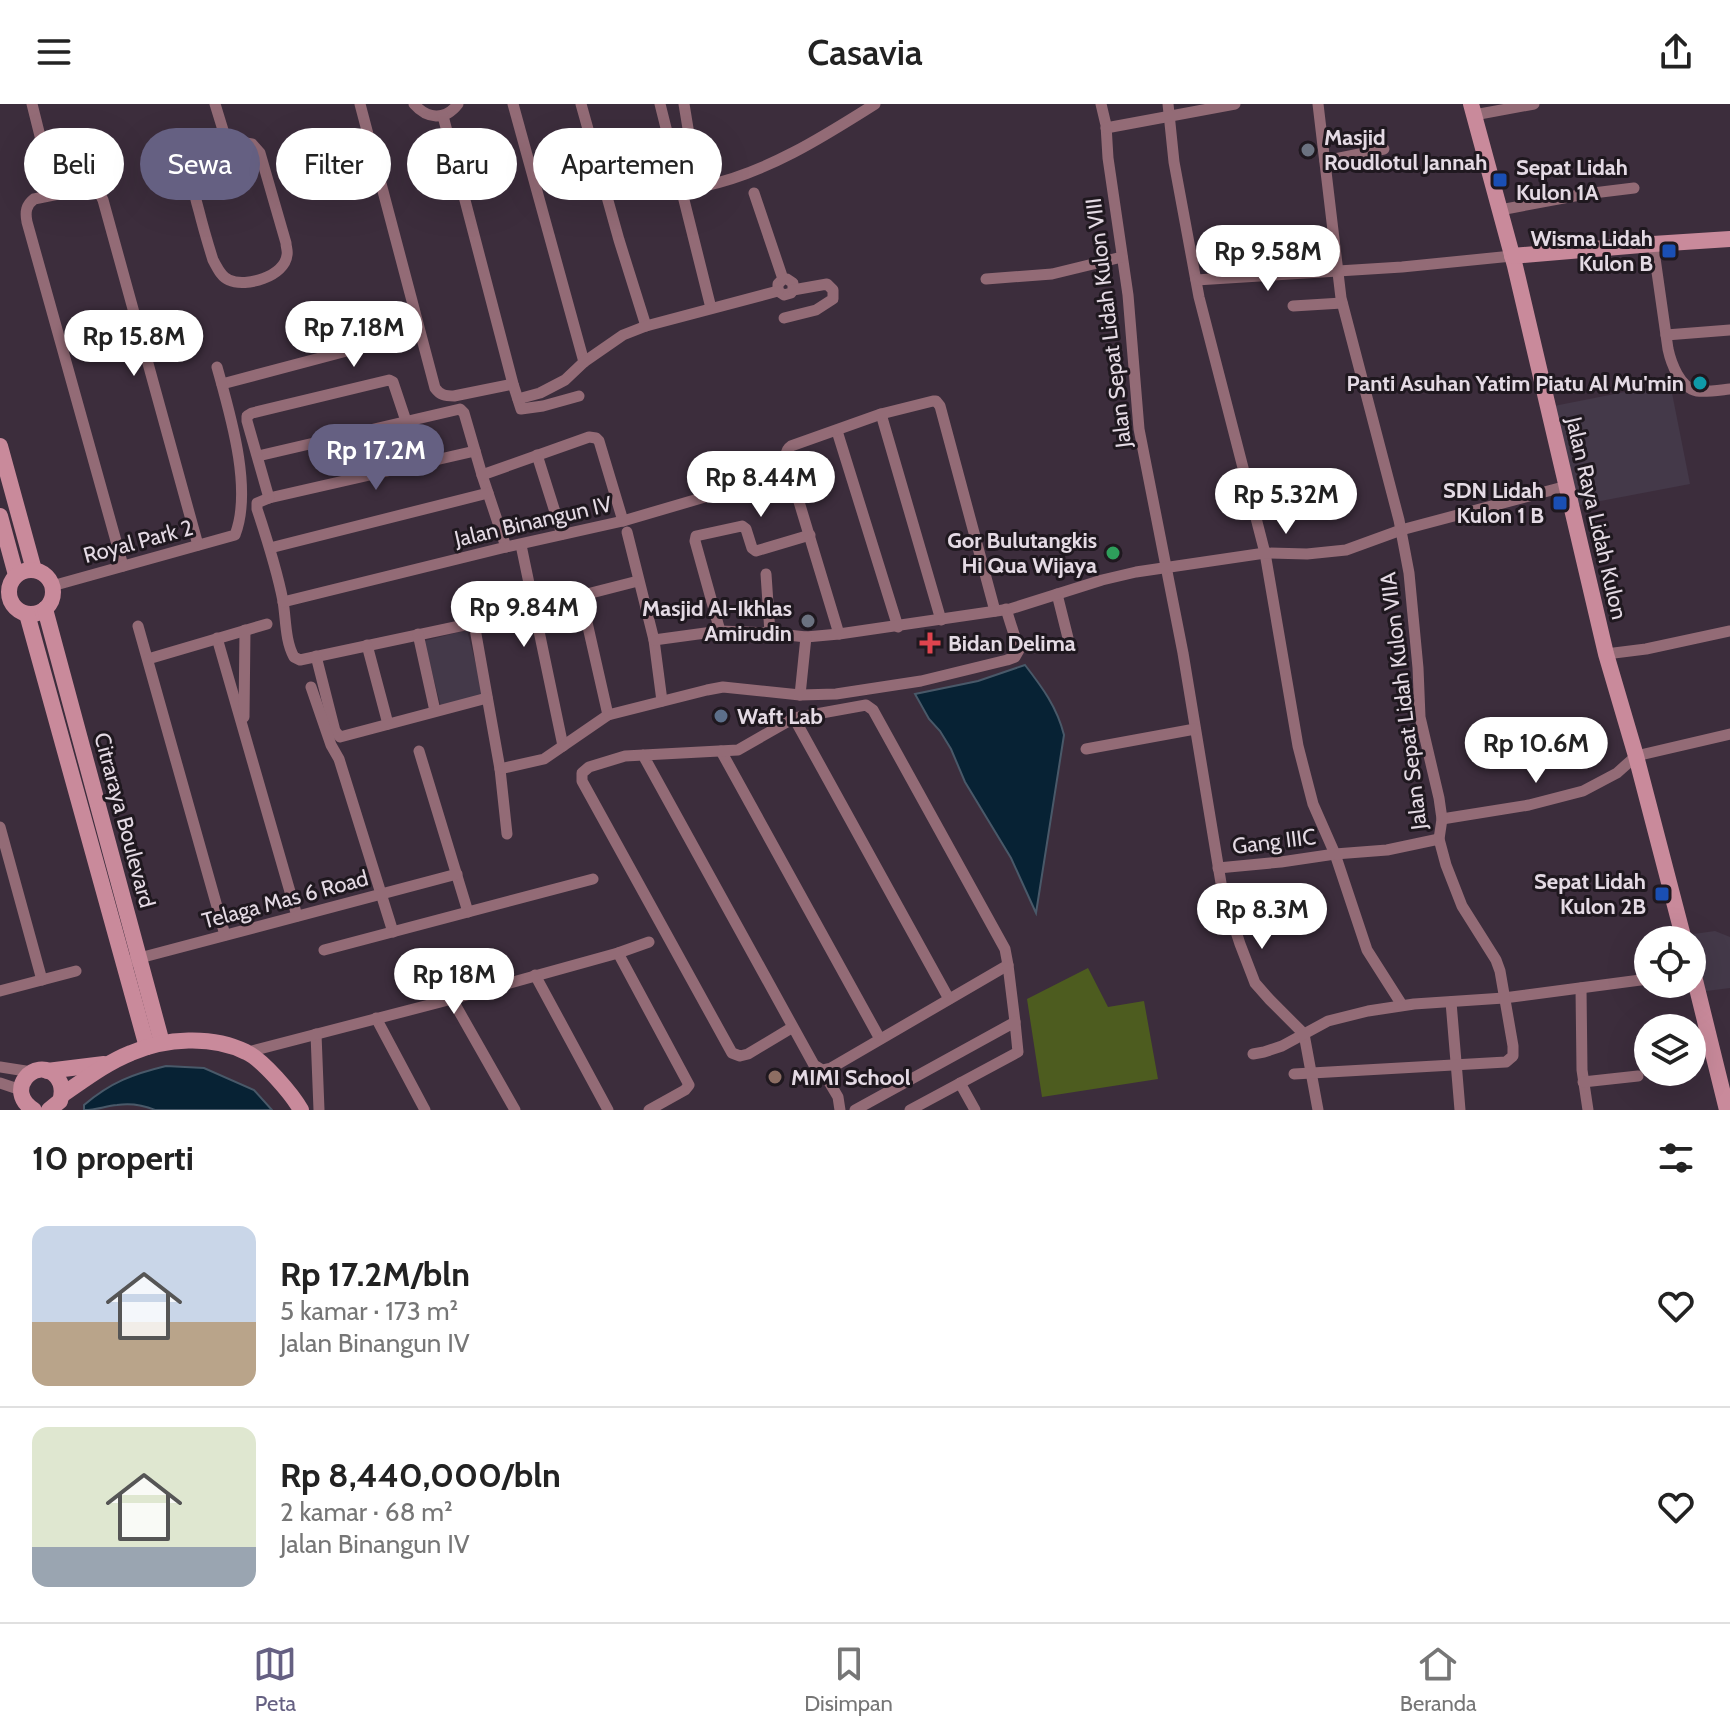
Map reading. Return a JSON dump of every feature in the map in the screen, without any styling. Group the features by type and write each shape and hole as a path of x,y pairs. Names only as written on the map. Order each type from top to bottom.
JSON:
{"main road":[{"name":"Jalan Raya Lidah Kulon","path":"1473,109 1512,256 1606,654 1680,926"},
{"path":"1512,256 1730,239"},
{"path":"0,446 34,570"},
{"path":"0,516 8,583 6,606 21,613 34,614 45,609 52,599 52,586 45,575 34,570 27,570 8,583"},
{"name":"Citraraya Boulevard","path":"45,609 154,1045"},
{"name":"Citraraya Boulevard","path":"27,614 131,960"},
{"path":"1699,998 1727,1110"},
{"path":"49,1110 62,1095 129,1053 154,1045 190,1041 219,1043 248,1052 289,1092 301,1110"},
{"path":"11,1110 25,1078 39,1072 110,1064"},
{"path":"39,1072 59,1080 62,1095"},
{"path":"21,1091 27,1106 34,1110"}],"street":[{"path":"32,104 38,128"},
{"path":"215,104 222,128"},
{"path":"360,104 435,388 445,396 454,396 513,384"},
{"path":"414,104 422,113 433,117 443,116 458,104"},
{"path":"513,104 584,362"},
{"path":"581,104 646,326"},
{"path":"660,104 711,308"},
{"path":"684,104 696,177 704,186 792,154 875,104"},
{"name":"Jalan Sepat Lidah Kulon VIII","path":"1101,104 1128,295 1139,429 1167,568 1218,868 1227,909 1255,983 1304,1034"},
{"path":"1106,128 1169,110 1235,104"},
{"name":"Jalan Sepat Lidah Kulon VIIA","path":"1318,104 1342,303 1401,530 1409,573 1420,717 1442,819 1439,839 1462,906 1500,971 1513,1046 1513,1056 1506,1062 1455,1066"},
{"path":"1473,109 1534,104"},
{"path":"1169,110 1174,162 1196,280 1265,553 1298,746 1313,804 1335,854 1367,950 1402,1005"},
{"path":"443,116 521,409 579,396"},
{"path":"227,143 252,144 260,153 286,243 287,256 283,265 261,280 229,281 220,272 213,260 193,190 190,176 198,157 207,149 227,143"},
{"path":"1325,161 1384,149"},
{"path":"123,566 27,222 26,209 34,199 88,188 99,192 103,200 198,545"},
{"path":"1500,210 1634,188"},
{"path":"754,193 781,285"},
{"path":"1653,244 1672,364 1690,389 1730,389"},
{"path":"1196,280 1337,272 1512,256"},
{"path":"986,279 1052,274 1122,257"},
{"path":"518,399 540,393 565,380 613,340 646,326 711,308 790,280 793,290 827,284 833,290 833,299 816,310 784,318"},
{"path":"1293,306 1342,303"},
{"path":"1666,335 1730,330"},
{"path":"217,367 222,384 373,344"},
{"path":"266,499 247,418 252,413 392,380 406,421"},
{"name":"Royal Park 2","path":"52,586 235,535 242,479 222,384"},
{"path":"500,769 544,759 608,715 723,687 800,695 836,694 921,681 1015,657 1019,650 1001,610 939,403 933,401 881,414 788,447 786,455 790,472 839,634"},
{"path":"258,456 460,409 464,413 506,547"},
{"path":"881,414 941,620"},
{"path":"837,431 898,627"},
{"path":"482,475 589,437 597,439 625,527 654,640 662,701"},
{"path":"475,451 257,503 283,602 289,647 294,657 300,660 474,623 638,581"},
{"path":"537,455 562,534"},
{"name":"Jalan Binangun IV","path":"283,602 562,534 625,527 790,472"},
{"path":"654,640 720,631 806,637 898,627 1001,610 1110,578 1167,568 1265,553 1346,550 1401,530 1567,486"},
{"path":"270,548 488,493"},
{"path":"720,631 696,536 742,526 756,551 810,535"},
{"path":"521,545 563,746"},
{"path":"766,574 770,633"},
{"path":"1057,594 1068,638"},
{"path":"581,596 608,715"},
{"path":"474,623 500,769 507,834"},
{"path":"148,659 267,624"},
{"path":"138,626 225,935"},
{"path":"244,733 245,630"},
{"path":"1606,654 1730,631"},
{"path":"418,634 435,711"},
{"path":"800,695 806,637"},
{"path":"217,638 297,916"},
{"path":"367,645 388,724"},
{"path":"316,656 337,735 341,737 487,698"},
{"path":"311,687 339,759 393,932"},
{"path":"793,1027 748,1054 740,1056 732,1053 582,781 582,773 589,767 625,756 738,750 794,718 866,705 873,710 1005,949 1018,1052 910,1110"},
{"path":"794,718 949,999"},
{"path":"1086,749 1195,729"},
{"path":"1442,819 1529,805 1583,791 1617,773 1636,756 1730,734"},
{"path":"419,751 468,912"},
{"path":"721,751 880,1039"},
{"path":"643,755 814,1065 822,1070 838,1097 840,1110"},
{"path":"0,827 42,980"},
{"name":"Gang IIIC","path":"1218,868 1387,850 1439,839"},
{"name":"Telaga Mas 6 Road","path":"131,960 457,874"},
{"path":"324,950 593,879"},
{"path":"248,1052 452,999 649,942"},
{"path":"618,953 689,1085 649,1110"},
{"path":"822,1070 831,1068 1008,965"},
{"path":"0,991 76,971"},
{"path":"535,975 608,1110"},
{"path":"1253,1054 1282,1046 1328,1021 1368,1011 1634,981"},
{"path":"1581,988 1580,1039 1588,1110"},
{"path":"452,999 515,1110"},
{"path":"1451,1002 1460,1110"},
{"path":"376,1018 422,1107"},
{"path":"855,1110 1015,1022"},
{"path":"316,1034 319,1110"},
{"path":"1304,1034 1318,1110"},
{"path":"1294,1074 1455,1066"},
{"path":"0,1067 39,1072"},
{"path":"1583,1082 1634,1076"},
{"path":"0,1083 21,1091"},
{"path":"960,1083 975,1110"}],"shaded area":[{"path":"1670,383 1690,484 1569,507 1549,407"},
{"path":"467,630 484,696 441,707 424,641"},
{"path":"1715,931 1730,937 1730,988 1706,991 1706,932"}],"green space":[{"path":"1088,968 1108,1007 1144,1001 1158,1079 1042,1097 1027,999"}],"water":[{"path":"1025,665 1053,706 1064,735 1036,913 1011,858 965,782 951,749 915,694 978,681"},
{"path":"166,1066 204,1068 254,1090 272,1110 155,1110 127,1104 84,1110 84,1105 113,1085"}],"place":[{"name":"Masjid Roudlotul Jannah","path":"1308,150"},
{"name":"Sepat Lidah Kulon 1A","path":"1500,180"},
{"name":"Wisma Lidah Kulon B","path":"1669,251"},
{"name":"Panti Asuhan Yatim Piatu Al Mu'min","path":"1700,383"},
{"name":"SDN Lidah Kulon 1 B","path":"1560,503"},
{"name":"Gor Bulutangkis Hi Qua Wijaya","path":"1113,553"},
{"name":"Masjid Al-Ikhlas Amirudin","path":"808,621"},
{"name":"Bidan Delima","path":"930,643"},
{"name":"Waft Lab","path":"721,716"},
{"name":"Sepat Lidah Kulon 2B","path":"1662,894"},
{"name":"MIMI School","path":"775,1077"}]}
